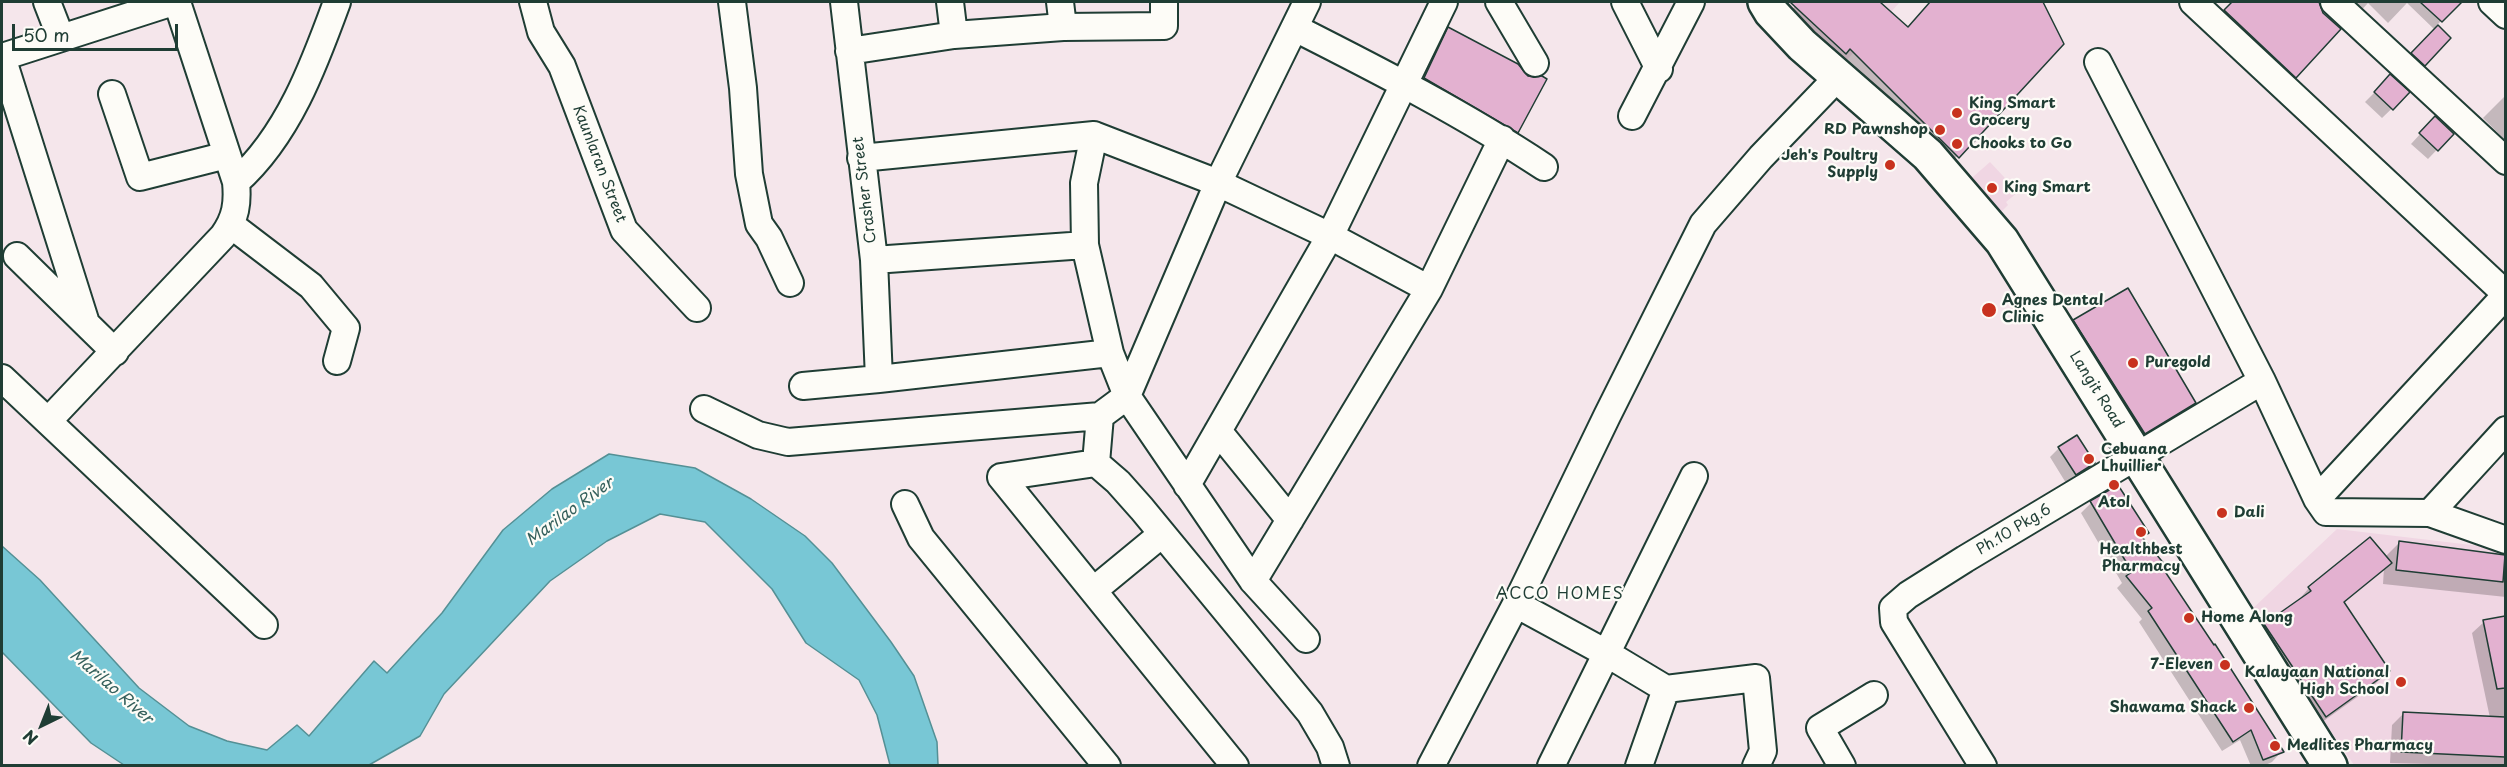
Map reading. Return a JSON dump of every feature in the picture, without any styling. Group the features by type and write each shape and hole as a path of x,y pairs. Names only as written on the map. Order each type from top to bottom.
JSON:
{"main road":[{"name":"Langit Road","path":"1766,2 1786,30 1928,155 2002,241 2330,765"}],"street":[{"path":"47,2 61,38"},
{"path":"49,420 116,352 231,225 238,199 236,182 175,2 2,57 85,320"},
{"path":"236,182 258,162 282,128 337,2"},
{"name":"Kaunlaran Street","path":"533,2 541,32 562,66 624,230 698,308"},
{"path":"732,2 743,88 749,174 759,224 769,238 790,283"},
{"name":"Crasher Street","path":"843,2 874,260 879,379"},
{"path":"950,2 954,35"},
{"path":"1060,2 1063,27"},
{"path":"849,51 954,35 1063,27 1164,26 1164,2"},
{"path":"704,410 758,435 788,442 1100,416 1127,396 1218,183 1307,2"},
{"path":"1187,485 1330,236 1444,2"},
{"path":"1499,2 1535,63"},
{"path":"1625,2 1659,69"},
{"path":"1632,116 1659,69 1691,2"},
{"path":"2193,2 2505,294 2317,499"},
{"path":"2334,2 2505,161"},
{"path":"2492,2 2505,15"},
{"path":"1295,28 1404,84 1502,139 1544,167"},
{"path":"2098,62 2262,381 2317,499 2326,512 2430,513 2505,540"},
{"path":"1440,763 1602,426 1703,224 1761,157 1838,77"},
{"path":"112,94 140,177 227,155"},
{"path":"1094,135 1084,183 1085,245 1110,353 1127,396 1253,580 1306,639"},
{"path":"861,158 1094,135 1218,183 1330,236 1429,289"},
{"path":"1253,580 1429,289 1502,139"},
{"path":"231,225 304,280 346,328 337,361"},
{"path":"874,260 1085,245"},
{"path":"17,256 116,352"},
{"path":"803,386 1110,353"},
{"path":"2,378 264,625"},
{"name":"Ph.10 Pkg.6","path":"1983,765 1894,622 1893,608 1908,595 1965,559 2262,381"},
{"path":"1096,463 1100,416"},
{"path":"2430,513 2505,430"},
{"path":"1218,431 1290,520"},
{"path":"1235,765 1001,477 1096,463 1118,482 1310,713 1330,747 1336,765"},
{"path":"1551,765 1694,476"},
{"path":"905,504 921,538 1107,765"},
{"path":"1094,590 1162,534"},
{"path":"1516,604 1606,652 1666,689 1756,678 1763,751 1756,765"},
{"path":"1639,765 1666,689"},
{"path":"1842,765 1820,728 1874,695"}],"shaded area":[{"path":"1783,2 1900,2 1846,61"},
{"name":"King Smart","path":"1990,162 2018,192 2006,202 2008,205 1997,216 1966,183"},
{"name":"Kalayaan National High School","path":"2337,529 2505,549 2505,765 2354,765 2249,612"}],"water":[{"name":"Marilao River","path":"609,454 695,468 751,499 805,536 832,563 914,676 937,742 938,765 890,765 877,715 859,680 806,643 772,589 705,522 660,514 607,541 550,581 444,694 420,736 369,765 124,765 91,743 2,652 2,546 40,580 139,688 189,726 227,741 267,750 297,725 309,736 374,661 387,673 442,613 503,530 552,489"}],"building":[{"name":"King Smart Grocery","path":"1790,2 1880,2 1908,27 1930,2 2043,2 2064,44 1959,158 1850,49 1846,54"},
{"path":"2232,2 2319,2 2323,13 2341,29 2296,78 2224,10"},
{"path":"2420,2 2462,2 2442,22"},
{"path":"2438,25 2451,38 2425,66 2411,53"},
{"path":"1448,27 1518,64 1528,76 1542,76 1547,79 1518,133 1424,78"},
{"path":"2390,74 2410,92 2393,110 2374,92"},
{"path":"2435,116 2454,134 2438,151 2419,133"},
{"name":"Puregold","path":"2128,288 2196,403 2145,434 2073,320"},
{"path":"2077,435 2095,463 2076,475 2058,447"},
{"path":"2118,485 2149,533 2142,537 2170,571 2166,573 2215,644 2284,752 2263,760 2251,730 2233,742 2148,611 2152,608 2126,576 2132,572 2090,501"},
{"path":"2370,537 2392,563 2344,602 2390,671 2326,717 2264,624 2311,591 2308,587"},
{"path":"2399,541 2505,555 2503,582 2396,570"},
{"path":"2505,616 2505,688 2497,689 2483,620"},
{"path":"2403,712 2505,717 2505,757 2401,752"}],"place":[{"name":"King Smart Grocery","path":"1957,113"},
{"name":"RD Pawnshop","path":"1940,130"},
{"name":"Chooks to Go","path":"1957,144"},
{"name":"Jeh's Poultry Supply","path":"1890,165"},
{"name":"King Smart","path":"1992,188"},
{"name":"Agnes Dental Clinic","path":"1989,310"},
{"name":"Puregold","path":"2133,363"},
{"name":"Cebuana Lhuillier","path":"2089,459"},
{"name":"Atol","path":"2114,485"},
{"name":"Dali","path":"2222,513"},
{"name":"Healthbest Pharmacy","path":"2141,532"},
{"name":"Home Along","path":"2189,618"},
{"name":"7-Eleven","path":"2225,665"},
{"name":"Kalayaan National High School","path":"2401,682"},
{"name":"Shawama Shack","path":"2249,708"},
{"name":"Medlites Pharmacy","path":"2275,746"}],"district":[{"name":"ACCO HOMES","path":"1560,595"}]}
